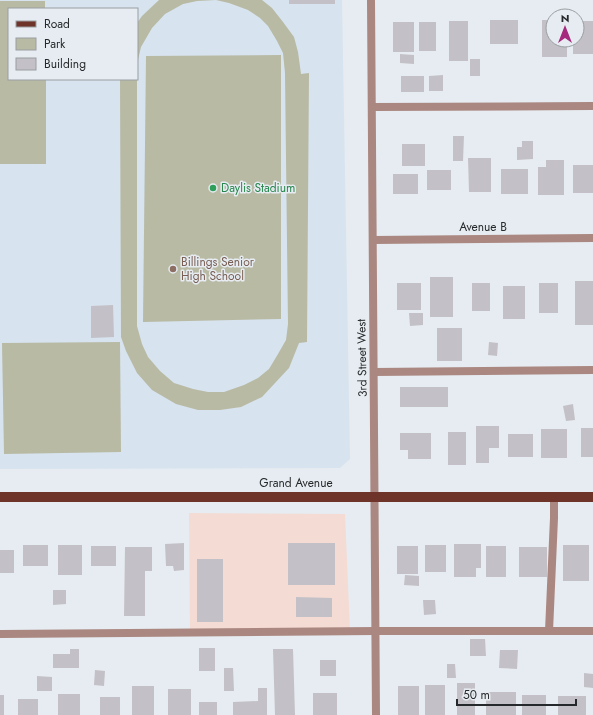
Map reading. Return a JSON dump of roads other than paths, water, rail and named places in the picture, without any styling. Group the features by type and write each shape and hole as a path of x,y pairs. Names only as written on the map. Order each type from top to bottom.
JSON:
{"main road":[{"name":"Grand Avenue","path":"0,497 593,497"}],"street":[{"name":"3rd Street West","path":"371,0 376,715"},
{"path":"372,107 593,106"},
{"name":"Avenue B","path":"373,240 593,238"},
{"path":"374,372 593,370"},
{"path":"549,631 554,497"},
{"path":"0,634 593,631"}],"place":[{"name":"Daylis Stadium","path":"213,188"},
{"name":"Billings Senior High School","path":"173,269"}]}
